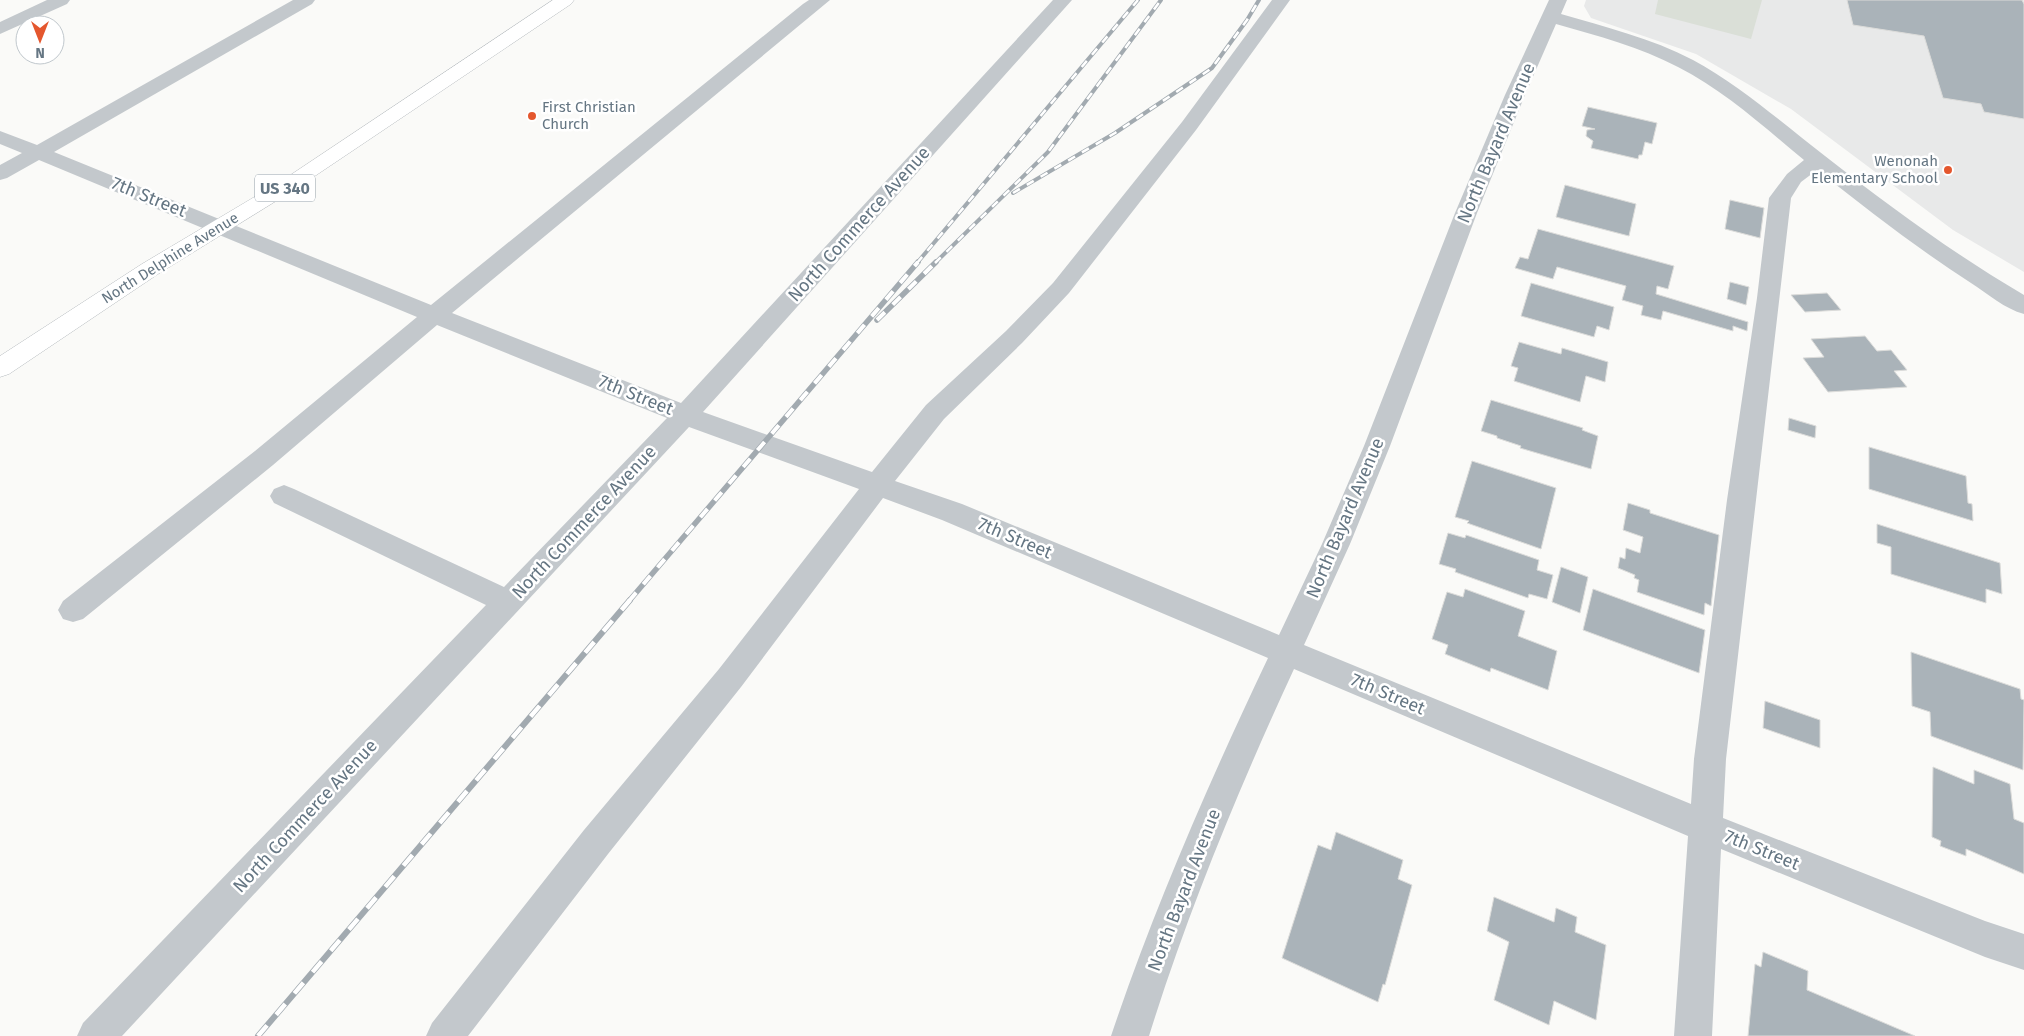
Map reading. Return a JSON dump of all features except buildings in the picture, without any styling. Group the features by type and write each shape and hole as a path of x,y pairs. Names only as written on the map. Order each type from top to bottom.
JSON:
{"main road":[{"name":"North Delphine Avenue","path":"0,368 150,269 290,184 565,0"}],"street":[{"path":"0,29 61,0"},
{"path":"0,174 306,0"},
{"path":"74,610 264,458 434,314 821,0"},
{"name":"North Commerce Avenue","path":"96,1036 685,415 1064,0"},
{"path":"445,1036 596,842 730,678 912,439 935,412 1014,337 1061,288 1189,126 1281,0"},
{"path":"1555,8 1686,64 1710,79 1764,117 1903,226 1985,283 2024,306"},
{"name":"North Bayard Avenue","path":"1130,1036 1143,996 1228,775 1336,544 1377,446 1466,213 1515,95 1555,8"},
{"name":"7th Street","path":"0,137 685,415 952,512 1706,827 1985,939 2024,952"},
{"path":"1693,1036 1710,759 1780,198 1794,178 1817,160"},
{"path":"284,496 508,602"}],"shaded area":[{"name":"Wenonah Elementary School","path":"1586,0 2024,0 2024,272 1953,230 1791,109 1696,54 1591,18 1584,6"},
{"path":"1658,0 1762,0 1751,39 1655,14"}],"railway":[{"path":"917,263 1138,0"},
{"path":"935,263 1048,152 1161,0"},
{"path":"1013,193 1115,133 1212,68 1247,20 1259,0"},
{"path":"629,601 918,262"},
{"path":"877,320 936,262"},
{"path":"258,1036 630,600"}],"place":[{"name":"First Christian Church","path":"532,116"},
{"name":"Wenonah Elementary School","path":"1948,170"}]}
